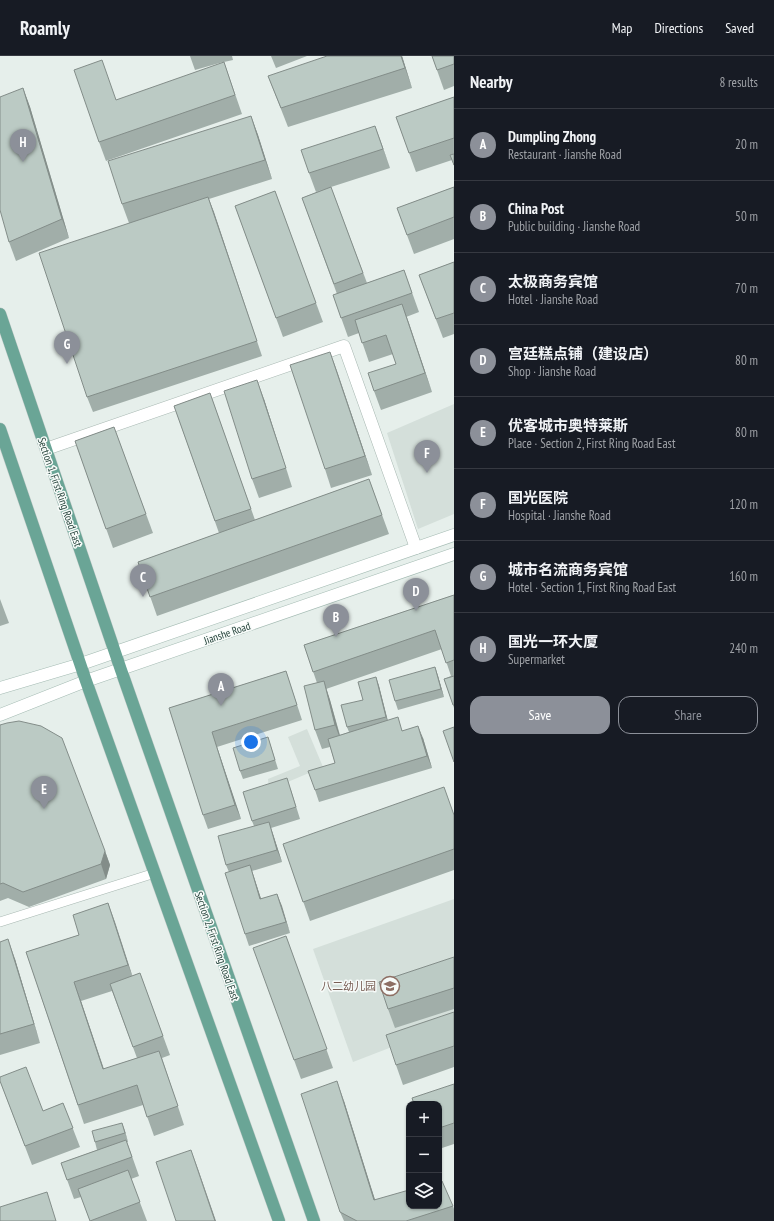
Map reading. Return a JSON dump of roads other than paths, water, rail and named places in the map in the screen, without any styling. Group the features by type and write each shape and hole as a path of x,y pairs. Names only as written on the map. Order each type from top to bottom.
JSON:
{"main road":[{"name":"Section 1, First Ring Road East","path":"0,314 120,670"},
{"path":"0,429 80,664 279,1221"},
{"name":"Section 2, First Ring Road East","path":"120,670 314,1221"}],"street":[{"path":"46,449 344,346 416,548"},
{"name":"Jianshe Road","path":"0,688 80,664 454,535"},
{"name":"Jianshe Road","path":"0,715 86,681 454,554"}],"lane":[{"path":"0,922 155,872"}],"place":[{"name":"国光一环大厦","path":"23,162"},
{"name":"城市名流商务宾馆","path":"67,364"},
{"name":"国光医院","path":"427,473"},
{"name":"太极商务宾馆","path":"143,597"},
{"name":"宫廷糕点铺（建设店）","path":"416,611"},
{"name":"China Post","path":"336,637"},
{"name":"Dumpling Zhong","path":"221,706"},
{"name":"优客城市奥特莱斯","path":"44,809"},
{"name":"八二幼儿园","path":"390,986"}]}
